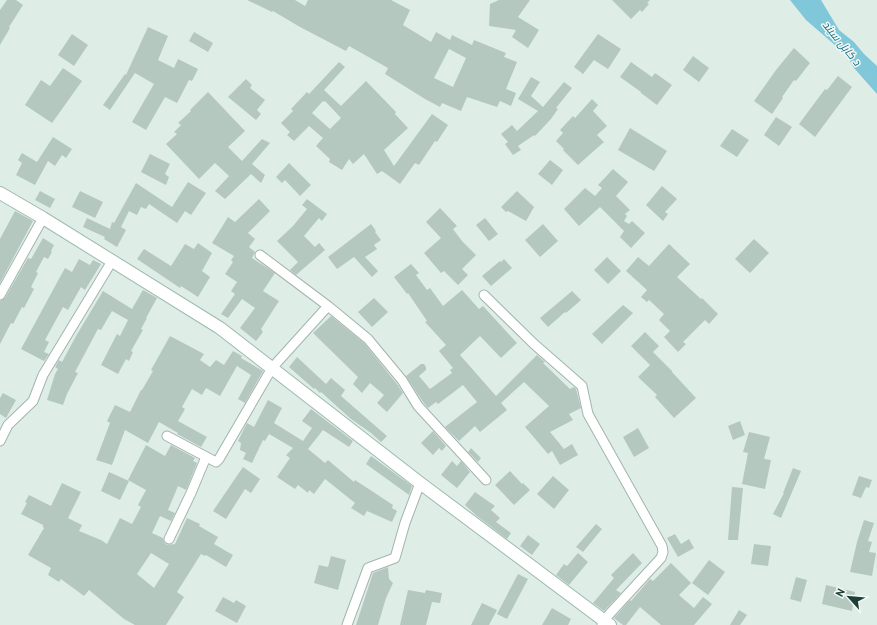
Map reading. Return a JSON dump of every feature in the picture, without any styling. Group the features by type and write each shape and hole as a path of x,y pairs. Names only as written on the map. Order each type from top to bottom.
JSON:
{"main road":[{"path":"0,193 220,328 605,624"}],"street":[{"path":"0,295 43,218"},
{"path":"260,255 328,306 368,339 402,380 418,406 486,480"},
{"path":"0,441 8,425 33,401 43,375 112,261"},
{"path":"484,295 534,344 582,386 588,414 662,546 663,552 660,558 605,624"},
{"path":"167,436 216,462 272,368 328,306"},
{"path":"169,539 192,493 206,457"},
{"path":"347,625 368,568 395,558 405,523 420,483"}],"water":[{"name":"د کابل سيند","path":"790,0 821,0 839,30 854,42 877,66 877,94 854,68 843,52 806,20"}],"building":[{"path":"7,0 16,0 23,5 0,45 0,10"},
{"path":"247,0 295,0 305,6 308,0 391,0 410,10 403,25 431,42 436,32 450,40 452,35 472,45 474,40 506,53 504,57 517,62 506,89 516,93 511,106 500,101 497,107 467,97 461,111 442,103 440,107 385,74 388,68 349,46 346,51 273,11 272,12","holes":["449,49 466,58 453,87 434,78"]},
{"path":"499,0 530,0 518,17 539,30 528,48 512,37 516,30 489,26 490,4"},
{"path":"612,0 650,0 647,3 649,4 642,12 640,10 631,19"},
{"path":"148,27 168,36 158,60 174,68 178,59 198,69 192,81 189,80 177,103 165,97 146,130 132,122 154,84 135,73 110,110 103,105 125,74 126,75"},
{"path":"194,32 213,43 208,52 189,41"},
{"path":"72,34 88,45 74,66 58,55"},
{"path":"598,34 621,49 608,69 594,60 583,74 574,67"},
{"path":"794,48 810,63 796,81 794,80 772,114 754,101"},
{"path":"693,56 709,68 699,82 683,70"},
{"path":"339,62 345,67 324,90 341,106 366,81 396,112 395,114 408,128 384,150 394,166 432,114 448,125 419,165 415,163 400,184 382,171 377,174 364,154 353,164 349,159 342,170 329,162 330,159 316,146 323,138 309,126 294,141 287,135 290,132 281,123 293,111 291,109 307,92 309,94","holes":["323,101 325,101 341,118 330,129 312,113"]},
{"path":"631,62 652,77 655,73 672,85 657,105 620,77"},
{"path":"63,68 82,81 52,123 25,105 41,80 50,86"},
{"path":"838,76 852,87 815,137 799,124 825,89 827,90"},
{"path":"531,77 540,82 531,96 543,107 564,82 572,88 556,108 558,109 551,119 535,136 534,135 518,146 521,150 513,155 505,144 508,142 501,134 512,125 517,131 538,111 518,99"},
{"path":"246,79 252,85 250,88 265,100 257,110 261,114 256,120 228,97"},
{"path":"208,92 245,131 228,147 242,161 262,139 270,143 252,164 265,175 261,183 251,174 225,199 215,191 229,176 215,163 199,179 166,144 177,134 174,132 181,125 178,123"},
{"path":"592,99 598,105 593,111 607,126 597,135 604,142 578,165 556,141 563,133 560,130 573,116 575,118"},
{"path":"776,117 792,127 779,146 764,135"},
{"path":"630,128 667,151 654,171 618,150"},
{"path":"732,129 749,140 737,157 720,146"},
{"path":"53,137 72,149 66,158 62,155 55,166 48,161 35,185 16,175 22,163 18,160 22,153 37,162"},
{"path":"150,154 170,164 165,174 169,177 166,185 141,172"},
{"path":"550,160 563,170 552,185 538,174"},
{"path":"289,163 311,185 300,196 285,180 282,183 276,177"},
{"path":"613,169 628,182 616,196 630,210 625,214 627,216 624,221 629,224 632,221 645,233 631,248 620,237 624,231 600,207 579,226 564,209 585,188 595,196 602,188 598,185"},
{"path":"188,182 206,193 191,215 185,211 177,223 149,204 146,209 141,207 137,215 129,211 121,227 126,230 117,247 104,239 105,237 83,227 87,218 110,229 112,222 114,223 136,183 172,207"},
{"path":"662,186 677,199 665,212 668,214 663,221 646,205"},
{"path":"40,191 55,199 50,208 35,200"},
{"path":"80,191 103,202 95,218 72,207"},
{"path":"517,191 534,207 526,221 508,211 506,212 501,207"},
{"path":"259,199 270,211 248,233 255,239 249,247 255,252 252,258 275,273 263,291 279,301 261,329 263,332 256,341 240,328 255,308 242,299 228,318 221,314 235,294 231,291 237,282 225,274 233,262 231,260 234,256 212,243 228,217 235,222"},
{"path":"307,199 327,214 322,221 319,218 304,236 315,247 319,243 325,250 296,275 290,270 298,262 277,241 293,226 307,209 302,205"},
{"path":"440,208 457,226 453,229 462,241 476,255 462,269 468,275 458,285 444,271 441,273 424,253 441,238 426,222"},
{"path":"15,211 33,221 0,283 0,239"},
{"path":"485,218 498,234 489,241 476,225"},
{"path":"371,224 381,240 374,245 377,249 365,257 378,271 372,277 354,257 337,269 328,257"},
{"path":"543,224 558,241 540,257 525,240"},
{"path":"43,238 54,245 51,251 52,252 48,259 44,257 36,272 38,273 31,287 34,289 24,308 22,307 13,324 11,323 0,344 0,301 5,298 28,258 31,259"},
{"path":"754,239 769,253 750,273 735,259"},
{"path":"198,243 212,253 202,271 210,277 198,297 181,286 180,288 137,259 144,249 171,266 185,244 194,249"},
{"path":"669,244 690,264 677,277 718,314 709,324 705,320 683,342 686,344 678,352 664,337 670,331 659,320 664,314 649,300 647,302 641,297 647,290 626,271 638,257 649,266"},
{"path":"607,257 621,271 608,284 594,270"},
{"path":"79,259 90,265 93,260 101,264 85,290 81,287 68,310 63,307 45,340 49,342 44,352 49,354 44,361 21,349 65,268 72,272"},
{"path":"504,259 512,268 491,286 482,276"},
{"path":"411,264 419,273 416,275 427,290 430,288 443,306 462,290 479,309 483,306 517,343 501,358 480,336 460,355 496,396 537,355 545,362 543,363 570,389 574,387 576,389 581,408 569,414 573,420 550,432 564,449 572,444 578,455 560,465 552,451 548,454 525,427 549,406 524,382 501,403 507,410 480,432 475,426 459,441 445,427 477,402 463,385 438,404 436,402 428,408 406,376 421,364 424,364 426,370 419,376 430,389 452,373 450,370 453,368 439,351 446,345 425,322 427,321 408,293 407,294 394,277"},
{"path":"143,290 157,298 141,329 143,330 131,351 133,352 129,361 126,359 118,374 101,365 117,334 120,336 128,320 112,311 101,330 98,329 75,372 78,373 63,405 47,400 58,369 55,367 59,360 62,362 103,291 132,309"},
{"path":"572,291 581,300 548,327 540,318"},
{"path":"374,298 388,312 372,327 358,312"},
{"path":"623,305 633,313 602,344 592,334"},
{"path":"331,316 364,343 403,393 387,412 377,403 384,395 370,383 362,393 353,384 358,377 313,333"},
{"path":"645,332 659,346 653,352 696,398 674,418 655,397 657,395 638,377 650,365 631,346"},
{"path":"170,336 204,354 200,360 210,367 216,360 224,365 233,351 242,356 241,358 263,371 245,403 238,399 251,375 237,366 220,396 206,388 202,395 192,389 182,407 185,409 178,421 207,437 201,447 159,422 148,443 125,430 112,465 96,460 110,423 107,421 115,405 130,412 153,371 151,370"},
{"path":"297,357 326,384 331,378 345,390 341,396 387,436 381,442 351,419 321,392 320,393 315,388 314,389 289,367"},
{"path":"3,393 16,400 6,418 0,414 0,398"},
{"path":"268,400 282,408 274,423 303,441 312,428 302,421 311,409 353,441 349,447 323,430 308,449 325,463 328,460 354,482 355,480 393,505 392,508 397,511 392,522 367,511 364,516 351,508 355,503 325,479 314,494 309,490 308,493 298,485 295,489 277,477 290,458 286,455 293,448 269,434 265,441 263,440 252,463 243,459 246,453 240,450 241,443 238,441 247,423 254,427"},
{"path":"740,421 745,435 733,440 728,426"},
{"path":"638,428 649,448 634,457 623,437"},
{"path":"433,431 446,446 442,451 439,448 433,455 421,443"},
{"path":"749,432 770,437 764,459 771,460 765,489 742,484 748,453 743,452"},
{"path":"146,445 165,456 171,445 195,458 193,461 197,463 186,490 178,486 168,510 175,513 171,521 160,516 152,533 163,538 167,545 175,544 187,518 200,524 199,526 218,537 214,544 233,555 226,567 206,555 201,554 177,592 184,597 166,625 135,625 124,619 89,590 84,596 61,579 59,582 48,575 51,568 28,555 44,528 43,525 21,514 27,503 25,502 29,495 51,506 62,483 81,492 68,518 82,525 79,531 107,544 120,518 132,524 141,507 138,505 146,490 128,480","holes":["151,553 169,564 154,588 137,574"]},
{"path":"471,448 481,458 478,462 468,452"},
{"path":"371,456 412,486 409,495 366,464"},
{"path":"452,461 457,466 461,461 470,472 457,488 441,475"},
{"path":"243,467 260,479 251,493 245,489 226,519 213,511"},
{"path":"793,468 801,471 781,518 773,514 784,493"},
{"path":"510,471 530,490 514,505 495,485"},
{"path":"109,472 129,481 120,500 101,491"},
{"path":"553,476 569,490 554,509 537,494"},
{"path":"859,476 872,480 869,488 866,487 861,498 852,495"},
{"path":"732,487 743,488 738,540 728,540"},
{"path":"475,492 495,506 491,510 500,518 496,522 511,533 507,539 465,505"},
{"path":"864,520 874,523 868,541 872,542 869,552 876,553 872,576 850,572"},
{"path":"596,524 602,529 583,552 576,547"},
{"path":"675,534 681,544 689,539 694,548 678,557 667,538"},
{"path":"528,535 540,544 532,555 520,546"},
{"path":"754,544 771,546 768,566 751,564"},
{"path":"578,553 588,562 569,585 556,575 564,564 567,566"},
{"path":"633,553 642,563 616,590 621,593 604,611 593,603 614,578 611,575"},
{"path":"331,556 346,560 338,590 314,583 319,565 328,567"},
{"path":"709,560 725,572 708,595 692,583"},
{"path":"671,563 691,583 679,595 694,608 703,597 712,604 694,625 661,625 640,607 626,625 623,625 614,618 650,579 653,581"},
{"path":"388,567 389,579 393,583 386,598 378,625 356,625 373,573"},
{"path":"518,574 528,579 507,619 497,614"},
{"path":"796,577 807,580 801,602 790,599"},
{"path":"826,585 855,592 852,611 822,604"},
{"path":"408,590 425,593 426,590 442,593 440,603 432,602 426,625 400,625"},
{"path":"223,597 234,603 236,600 246,606 237,623 215,611"},
{"path":"482,603 497,610 489,625 471,625"},
{"path":"552,608 571,619 568,625 542,625"},
{"path":"739,610 747,615 740,625 730,625"}]}
